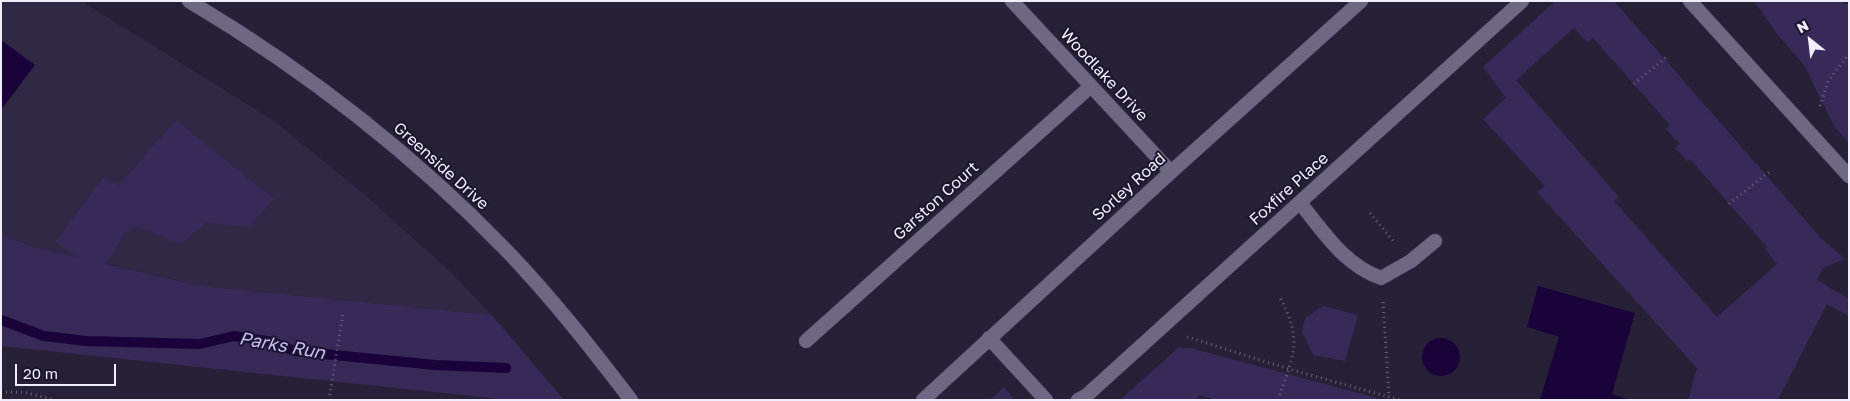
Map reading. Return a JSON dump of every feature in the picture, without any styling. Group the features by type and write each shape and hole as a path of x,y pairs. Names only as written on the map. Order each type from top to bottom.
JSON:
{"street":[{"name":"Greenside Drive","path":"189,1 274,56 337,100 414,164 507,252 562,314 631,400"},
{"name":"Woodlake Drive","path":"1012,1 1171,172"},
{"name":"Sorley Road","path":"923,400 1171,172 1361,1"},
{"name":"Foxfire Place","path":"1078,400 1087,395 1522,1"},
{"path":"1690,1 1849,176"},
{"name":"Garston Court","path":"806,341 1090,87"},
{"path":"1300,203 1343,256 1365,272 1381,278 1411,261 1435,241"},
{"path":"989,338 1046,400"}],"path":[{"path":"1810,135 1828,81 1849,54"},
{"path":"1634,84 1668,56"},
{"path":"1730,204 1769,172"},
{"path":"1370,213 1411,261"},
{"path":"1381,278 1389,396"},
{"path":"1278,400 1294,352 1294,331 1289,314 1279,296"},
{"path":"329,400 343,313"},
{"path":"1160,329 1288,369 1400,400"},
{"path":"1,392 23,392 54,400"}],"shaded area":[{"path":"1,1 81,1 274,121 365,195 445,267 492,315 201,286 36,247 1,235"},
{"path":"1555,1 1614,1 1821,238 1845,259 1823,268 1817,280 1849,299 1849,316 1827,304 1778,400 1688,400 1697,368 1537,192 1545,186 1483,119 1506,98 1483,67","holes":["1574,28 1587,42 1593,38 1670,125 1666,129 1680,144 1675,148 1687,161 1690,159 1767,247 1765,249 1777,264 1717,317 1614,201 1619,197 1516,80"]},
{"path":"1754,1 1841,1 1849,4 1849,143 1834,126 1804,65 1777,34"},
{"path":"1,40 35,65 1,110"},
{"path":"176,120 274,199 249,227 206,223 181,244 137,226 125,233 106,264 201,286 492,315 564,400 509,400 1,346 1,235 36,247 77,257 55,242 103,178 119,185"},
{"path":"1538,286 1635,313 1612,394 1630,400 1540,400 1559,337 1527,327"},
{"path":"1323,306 1358,315 1345,361 1313,355 1302,332 1305,318"},
{"path":"1441,338 1454,344 1460,357 1454,370 1441,376 1428,370 1422,357 1428,344"},
{"path":"1178,348 1191,348 1384,400 1216,400 1198,395 1197,400 1120,400"},
{"path":"1004,387 1015,400 990,400"}],"waterway":[{"name":"Parks Run","path":"1,320 44,336 86,341 200,344 234,336 273,342 294,351 435,365 506,368"}]}
